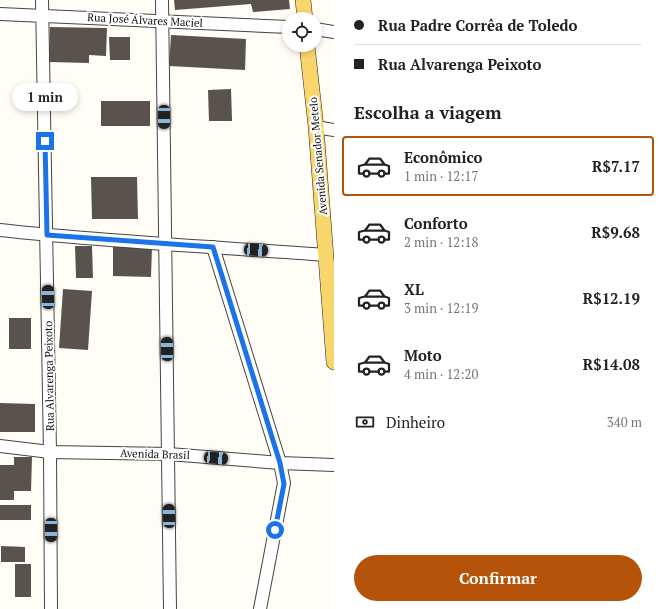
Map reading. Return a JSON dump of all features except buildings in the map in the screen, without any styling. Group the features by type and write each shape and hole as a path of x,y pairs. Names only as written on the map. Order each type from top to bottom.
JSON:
{"main road":[{"path":"303,0 304,12"},
{"name":"Avenida Senador Metelo","path":"308,52 316,127 334,362"}],"street":[{"name":"Rua Alvarenga Peixoto","path":"42,0 47,235 51,609"},
{"path":"162,0 170,609"},
{"name":"Rua José Álvares Maciel","path":"0,14 282,27"},
{"path":"322,30 334,32"},
{"path":"316,127 334,130"},
{"path":"0,230 47,235 326,255"},
{"path":"213,247 280,463 284,484 260,609"},
{"name":"Avenida Brasil","path":"0,446 50,452 169,454 280,463 334,465"}],"route":[{"path":"45,141 47,235 213,247 280,463 284,484 275,530"}]}
